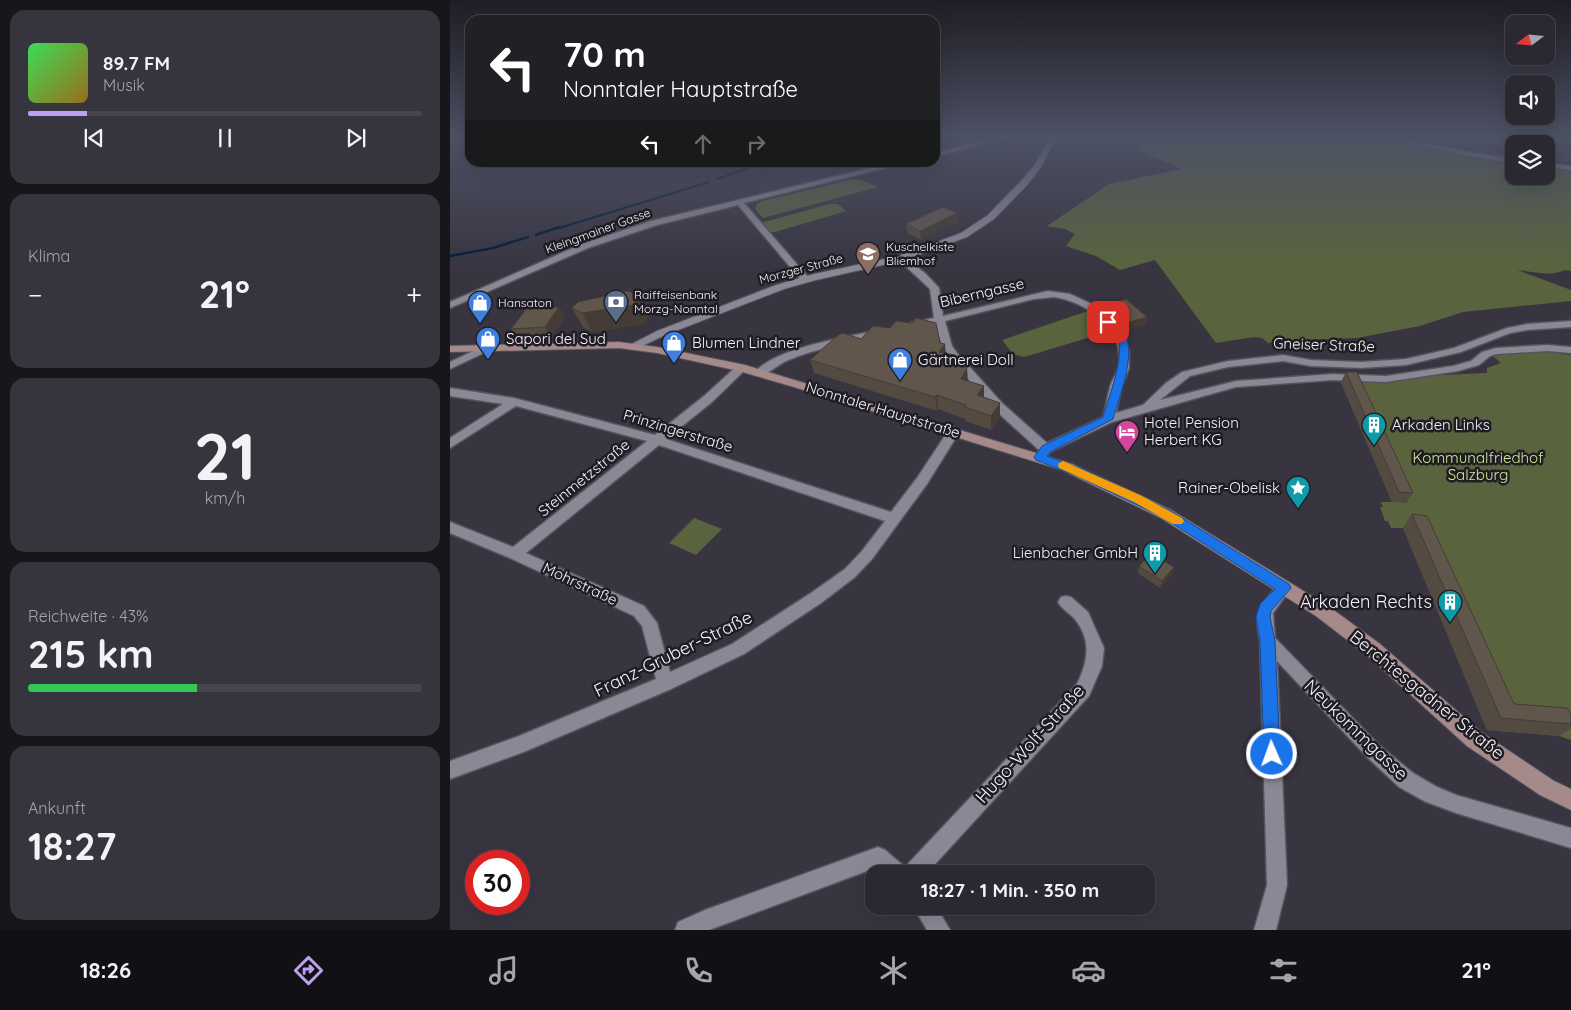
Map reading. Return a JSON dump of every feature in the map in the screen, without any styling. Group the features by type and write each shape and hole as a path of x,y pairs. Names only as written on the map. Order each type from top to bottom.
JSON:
{"main road":[{"name":"Nonntaler Hauptstraße","path":"450,349 580,344 634,346 741,368 954,431 1043,453 1166,514 1284,588"},
{"name":"Berchtesgadner Straße","path":"1284,588 1322,611 1374,650 1474,739 1548,788 1571,800"}],"street":[{"name":"Kleingmainer Gasse","path":"450,305 534,267 617,234 654,223 836,179"},
{"name":"Morzger Straße","path":"634,346 661,333 754,296 806,279 902,258 964,235 983,224 1027,179"},
{"path":"740,203 806,279"},
{"path":"902,258 934,288 939,319 953,355 988,396 1043,453"},
{"name":"Biberngasse","path":"905,326 1042,295 1067,296 1093,308 1121,336 1124,365 1116,386 1108,419"},
{"name":"Gneiser Straße","path":"1144,408 1170,385 1186,374 1228,364 1283,358 1311,363 1361,365 1406,362 1457,350 1508,331 1527,327 1571,324"},
{"path":"759,373 768,365 793,355 886,331"},
{"path":"450,366 488,348"},
{"name":"Gneiser Straße","path":"1043,453 1108,419 1144,408 1250,382 1333,377 1386,379 1454,369 1475,363 1486,354 1496,351 1547,348 1571,350"},
{"name":"Steinmetzstraße","path":"515,554 708,399 741,368"},
{"name":"Prinzingerstraße","path":"450,392 514,402 657,440 893,518"},
{"path":"450,444 514,402"},
{"name":"Franz-Gruber-Straße","path":"450,770 520,745 665,683 738,649 816,598 850,573 867,555 922,481 954,431"},
{"name":"Mohrstraße","path":"450,527 515,554 639,611 649,623 665,683"},
{"path":"1265,930 1277,885 1268,641 1263,617 1265,608 1284,588"},
{"name":"Hugo-Wolf-Straße","path":"920,865 1083,690 1094,666 1096,648 1083,617 1066,602"},
{"name":"Neukommgasse","path":"1268,641 1368,746 1406,780 1431,794 1456,804 1571,838"},
{"path":"686,930 705,921 878,857 887,865"},
{"path":"929,915 939,930"}],"green space":[{"path":"852,179 861,180 878,187 763,218 755,209 757,204 762,201"},
{"path":"1131,179 1505,179 1505,185 1555,185 1555,179 1571,179 1571,271 1565,270 1546,274 1517,270 1571,290 1571,301 1463,312 1420,326 1357,338 1268,343 1262,338 1254,337 1216,343 1155,260 1120,270 1096,256 1066,246 1075,234 1065,229 1047,226 1109,184"},
{"path":"830,204 838,204 846,211 775,232 768,232 760,223"},
{"path":"1088,311 1111,331 1024,357 1013,354 1002,340"},
{"name":"Kommunalfriedhof Salzburg","path":"1526,350 1558,352 1571,355 1571,740 1559,736 1487,730 1403,528 1391,528 1388,521 1385,521 1380,507 1383,507 1381,502 1392,502 1340,380 1388,383 1418,376 1487,373 1487,368 1501,363 1492,355"},
{"path":"694,518 722,529 696,555 669,543"}],"building":[{"path":"943,207 957,213 920,231 906,224"},
{"path":"628,291 641,297 635,305 582,313 572,308 578,302"},
{"path":"1126,299 1147,317 1127,323 1106,305"},
{"path":"559,307 545,327 511,329 526,309"},
{"name":"Gärtnerei Doll","path":"916,318 936,323 940,343 945,344 939,352 954,355 949,363 967,368 961,379 984,386 977,395 1000,403 991,416 937,395 935,397 810,360 838,335 843,333 861,339 873,326 890,328 896,321 912,323"},
{"path":"1346,372 1357,372 1413,493 1399,492"},
{"path":"1412,514 1427,516 1514,704 1567,708 1571,715 1571,724 1501,718"},
{"path":"1151,553 1174,567 1162,581 1139,566"}],"waterway":[{"path":"556,229 709,182"},
{"path":"536,235 559,227"},
{"path":"450,256 493,248 528,237"}],"slow traffic":[{"path":"1063,465 1138,499 1178,521"}],"place":[{"name":"Kuschelkiste Bliemhof","path":"868,275"},
{"name":"Raiffeisenbank Morzg-Nonntal","path":"616,323"},
{"name":"Hansaton","path":"480,324"},
{"name":"Sapori del Sud","path":"488,360"},
{"name":"Blumen Lindner","path":"674,364"},
{"name":"Gärtnerei Doll","path":"900,381"},
{"name":"Arkaden Links","path":"1374,446"},
{"name":"Hotel Pension Herbert KG","path":"1127,453"},
{"name":"Rainer-Obelisk","path":"1298,509"},
{"name":"Lienbacher GmbH","path":"1155,574"},
{"name":"Arkaden Rechts","path":"1450,623"}],"route":[{"path":"1108,322 1121,336 1124,365 1116,386 1113,405 1108,419 1046,449 1040,457 1081,473 1166,514 1284,588 1265,608 1263,617 1268,641 1272,754"}]}
